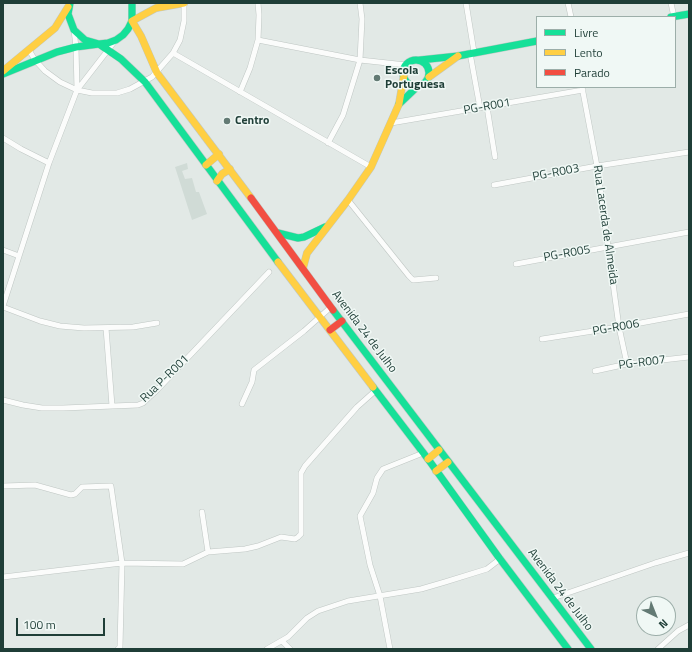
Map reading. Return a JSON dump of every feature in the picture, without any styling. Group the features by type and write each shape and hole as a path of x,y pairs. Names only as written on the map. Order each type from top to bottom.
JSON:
{"street":[{"path":"3,73 35,60 76,47 108,43 116,40 123,35 132,21 132,3"},
{"path":"29,50 35,60 52,77 60,82 77,90 92,93 117,93 145,82 157,73 173,53 180,40 184,20 184,3 156,8 132,21"},
{"path":"240,92 250,68 258,40 258,3"},
{"path":"328,143 343,115 360,60 362,19 360,3"},
{"path":"466,3 480,108"},
{"path":"568,3 570,16"},
{"path":"671,3 673,16"},
{"path":"69,4 68,14 74,30 76,47 77,90"},
{"path":"3,73 55,28 69,4"},
{"path":"676,16 689,14"},
{"name":"Avenida 24 de Julho","path":"132,21 141,36 157,73 278,233 331,307 591,649"},
{"path":"74,30 85,40 99,44 108,50 132,68 145,82 280,266 428,459 500,559 568,649"},
{"path":"116,40 77,90 49,163 3,307 40,321 60,326 106,328 133,327 157,323"},
{"path":"258,40 360,60 406,65"},
{"path":"303,268 307,253 348,200 371,167 399,104 406,65 412,60 458,56 472,52 536,41"},
{"path":"173,53 371,167"},
{"path":"399,104 419,85 426,81 428,77 458,56"},
{"path":"420,60 427,65 429,73 428,77"},
{"path":"404,75 407,82 419,85"},
{"name":"PG-R001","path":"390,123 583,89"},
{"name":"Rua Lacerda de Almeida","path":"583,89 627,364"},
{"path":"487,107 495,157"},
{"path":"3,138 49,163"},
{"name":"PG-R003","path":"494,185 596,166 689,152"},
{"path":"206,165 219,154"},
{"path":"217,180 222,174 230,169"},
{"path":"348,200 409,276 414,280 436,278"},
{"path":"278,233 292,237 304,237 328,226"},
{"name":"PG-R005","path":"516,264 689,232"},
{"path":"3,250 19,256"},
{"name":"Rua P-R001","path":"3,400 42,408 85,408 138,405 143,403 269,272"},
{"path":"242,404 252,382 254,370 331,307"},
{"name":"PG-R006","path":"542,339 620,327 689,314"},
{"path":"330,330 342,321"},
{"path":"106,328 112,406"},
{"name":"PG-R007","path":"595,371 627,364 689,357"},
{"path":"3,577 122,563 183,564 208,552 245,549 258,546 281,537 295,539 301,534 301,473 305,466 357,407 375,391"},
{"path":"428,459 439,450"},
{"path":"390,649 380,596 370,565 360,516 373,493 383,469 423,453"},
{"path":"436,471 448,462"},
{"path":"3,486 35,486 71,495 76,494 82,487 112,486 122,563 120,647 118,649"},
{"path":"202,512 208,552"},
{"path":"553,598 689,553"},
{"path":"267,649 282,641 298,629 307,618 318,611 348,601 420,589 487,569 500,559"},
{"path":"658,649 678,631 689,625"},
{"path":"282,641 290,649"}],"shaded area":[{"path":"187,163 188,169 182,171 185,179 192,178 196,192 199,192 207,214 192,220 175,167"}],"traffic: fast":[{"path":"70,3 68,14 74,30 85,40 99,44 116,40 128,29 132,21 132,3"},
{"path":"676,16 689,14"},
{"path":"420,60 458,56 536,41"},
{"path":"3,74 57,52 76,47 99,44 121,59 145,82 278,262"},
{"path":"416,60 425,64 429,73 425,82 416,86 407,82 403,73 407,64 416,60"},
{"path":"399,104 419,85"},
{"path":"278,233 298,238 304,237 325,227"},
{"path":"333,310 591,649"},
{"path":"373,387 568,649"}],"traffic: slow":[{"path":"184,3 156,8 132,21 141,36 157,73 251,198"},
{"path":"3,71 55,28 68,7"},
{"path":"429,77 458,56"},
{"path":"303,268 307,253 348,200 371,167 399,104 404,75"},
{"path":"206,165 219,154"},
{"path":"217,181 222,174 230,169"},
{"path":"278,262 373,387"},
{"path":"428,459 439,450"},
{"path":"436,471 448,462"}],"traffic: jam":[{"path":"251,198 333,310"},
{"path":"330,330 342,321"}],"place":[{"name":"Escola Portuguesa","path":"377,78"},
{"name":"Centro","path":"227,121"}]}
